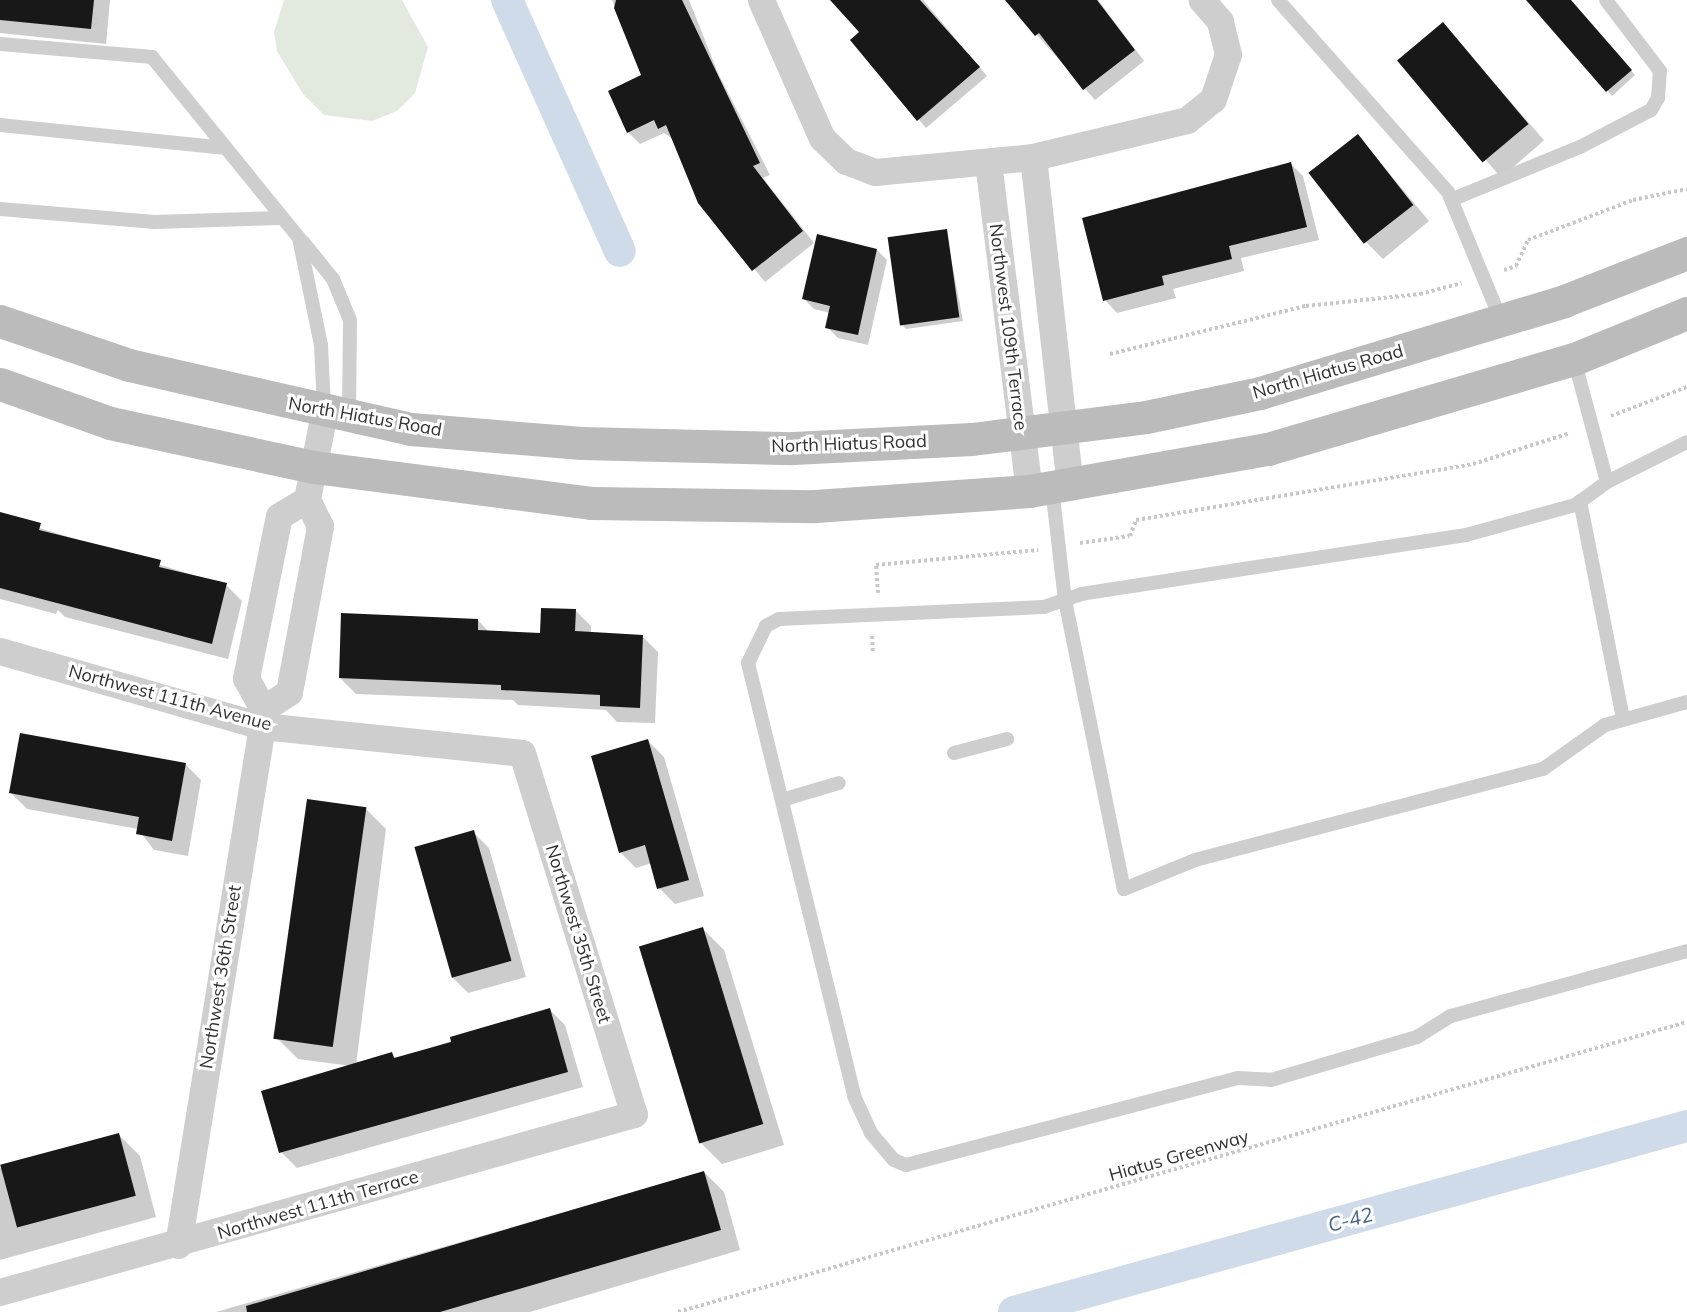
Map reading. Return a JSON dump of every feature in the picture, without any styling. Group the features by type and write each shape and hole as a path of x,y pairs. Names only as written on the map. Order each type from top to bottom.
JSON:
{"main road":[{"name":"North Hiatus Road","path":"0,321 129,364 337,415 411,429 581,443 793,448 1021,433 1260,393 1501,320 1687,253"},
{"path":"0,384 110,423 314,467 591,503 815,506 1050,488 1268,449 1574,359 1687,312"}],"street":[{"path":"761,0 812,118 837,155 874,172 1034,158 1187,120 1213,99 1228,54 1220,21 1202,0"},
{"path":"1034,158 1065,427 1050,488"},
{"name":"Northwest 109th Terrace","path":"988,162 1021,433 1050,488"},
{"path":"307,499 279,516 246,678 263,718 289,692 320,526 307,499 314,467 337,415"},
{"name":"Northwest 111th Avenue","path":"0,651 263,718 522,753"},
{"name":"Northwest 36th Street","path":"178,1245 263,718"},
{"name":"Northwest 35th Street","path":"522,753 634,1114"},
{"name":"Northwest 111th Terrace","path":"0,1292 178,1245 634,1114"}],"lane":[{"path":"1278,0 1453,199 1501,320"},
{"path":"1453,199 1580,147 1650,110 1658,98 1660,71 1606,0"},
{"path":"0,44 153,57 333,279 350,320 337,415"},
{"path":"0,125 226,148"},
{"path":"0,209 154,222 282,218"},
{"path":"299,238 337,415"},
{"path":"1574,359 1607,482"},
{"path":"1687,442 1607,482 1580,501 1466,535 1065,600 1044,608 779,619 757,640 748,663 785,799 854,1096 872,1133 894,1161 906,1165 1238,1078 1272,1080 1417,1037 1451,1016 1687,951"},
{"path":"1050,488 1065,600 1124,889 1187,862 1544,769 1623,718 1687,702"},
{"path":"1580,501 1623,718"},
{"path":"954,753 1007,739"},
{"path":"785,799 839,783"}],"path":[{"path":"95,13 95,26"},
{"path":"1110,354 1306,306 1420,294 1484,277 1516,266 1528,240 1633,200 1687,189"},
{"path":"873,654 876,565 1059,547 1130,536 1136,519 1473,464 1593,423 1687,387"},
{"name":"Hiatus Greenway","path":"678,1312 1687,1022"}],"shaded area":[{"path":"284,0 402,0 428,47 415,93 397,111 372,121 324,115 303,94 277,51 274,32"}],"building":[{"path":"0,0 94,0 91,29 0,20"},
{"path":"616,0 682,0 760,163 753,166 803,231 752,271 698,203 666,125 658,129 654,120 627,133 608,91 641,75 614,8"},
{"path":"830,0 920,0 980,67 917,121 850,40 859,32"},
{"path":"1005,0 1097,0 1135,50 1083,90 1039,33 1035,36"},
{"path":"1526,0 1571,0 1632,70 1606,92"},
{"path":"1443,22 1528,124 1483,162 1397,61"},
{"path":"1358,134 1413,205 1364,244 1308,173"},
{"path":"1291,162 1307,227 1229,246 1232,259 1162,276 1164,285 1103,301 1082,218"},
{"path":"947,229 959,317 900,325 888,237"},
{"path":"817,234 877,249 858,335 825,328 830,306 802,299"},
{"path":"0,512 41,523 39,530 161,560 159,567 227,583 212,644 0,588"},
{"path":"541,608 576,609 575,631 643,635 640,708 600,706 600,695 501,690 501,685 339,678 341,613 478,619 478,630 540,633"},
{"path":"20,733 186,763 172,841 136,834 139,817 9,793"},
{"path":"648,739 689,880 657,889 645,845 619,853 591,756"},
{"path":"307,799 366,807 333,1047 273,1039"},
{"path":"474,830 511,961 452,978 414,847"},
{"path":"703,927 763,1124 699,1144 639,947"},
{"path":"550,1008 568,1072 279,1153 261,1091 392,1052 394,1058 451,1042 450,1037"},
{"path":"119,1133 136,1196 17,1228 0,1165"},
{"path":"704,1171 721,1230 440,1312 247,1312 246,1306"}],"waterway":[{"path":"507,0 620,251"},
{"name":"C-42","path":"1014,1312 1687,1126"}]}
